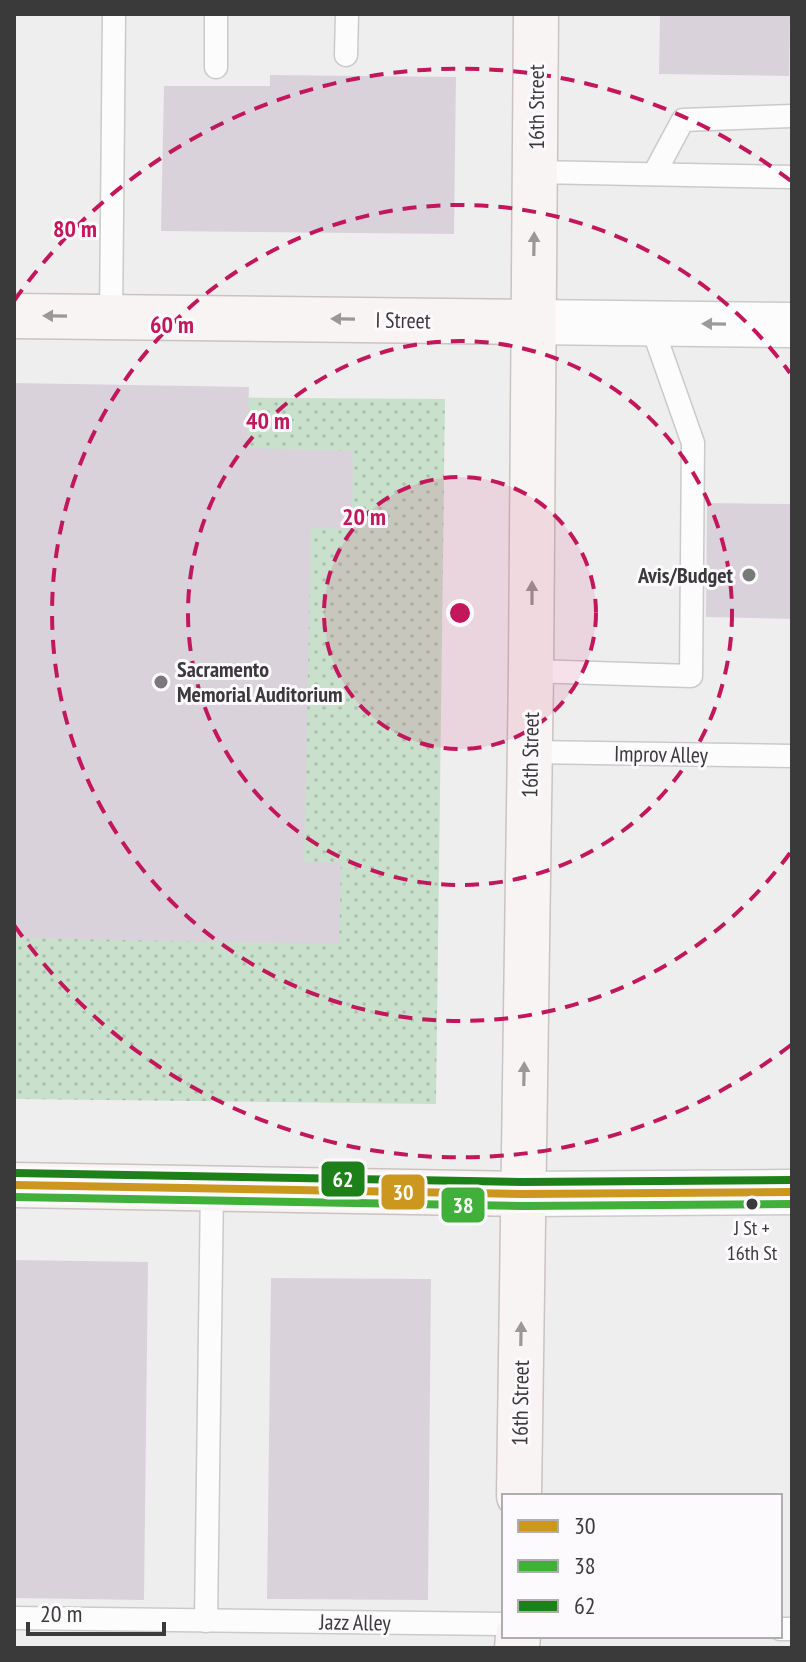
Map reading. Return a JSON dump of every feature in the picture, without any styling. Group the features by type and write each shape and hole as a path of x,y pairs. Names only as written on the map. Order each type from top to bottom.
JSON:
{"main road":[{"name":"16th Street","path":"519,1494 531,671 536,14"},
{"name":"I Street","path":"14,316 792,325"},
{"path":"14,1185 522,1194 792,1192"}],"lane":[{"path":"111,317 114,14"},
{"path":"216,14 216,67"},
{"path":"346,55 347,14"},
{"path":"654,174 683,120 792,116"},
{"path":"535,172 792,177"},
{"path":"531,671 691,676 693,443 651,324"},
{"name":"Improv Alley","path":"530,752 792,756"},
{"path":"206,1621 212,1187"},
{"name":"Jazz Alley","path":"14,1618 502,1624"}],"green space":[{"path":"14,396 445,399 436,1104 14,1099"}],"building":[{"path":"660,14 790,14 789,76 659,74"},
{"path":"270,75 456,77 454,234 161,231 164,86 270,86"},
{"name":"Sacramento Memorial Auditorium","path":"14,383 249,387 247,448 353,451 352,529 311,528 304,862 341,862 339,944 14,938"},
{"name":"Avis/Budget","path":"707,503 792,504 792,619 706,617"},
{"path":"14,1260 148,1262 144,1600 14,1598"},
{"path":"271,1278 431,1279 428,1600 267,1599"}],"transit line":[{"name":"62","path":"14,1173 522,1182 792,1180"},
{"name":"30","path":"14,1185 522,1194 792,1192"},
{"name":"38","path":"14,1197 522,1206 792,1204"}],"place":[{"name":"Avis/Budget","path":"749,575"},
{"name":"Sacramento Memorial Auditorium","path":"161,682"},
{"name":"J St + 16th St","path":"752,1204"}]}
